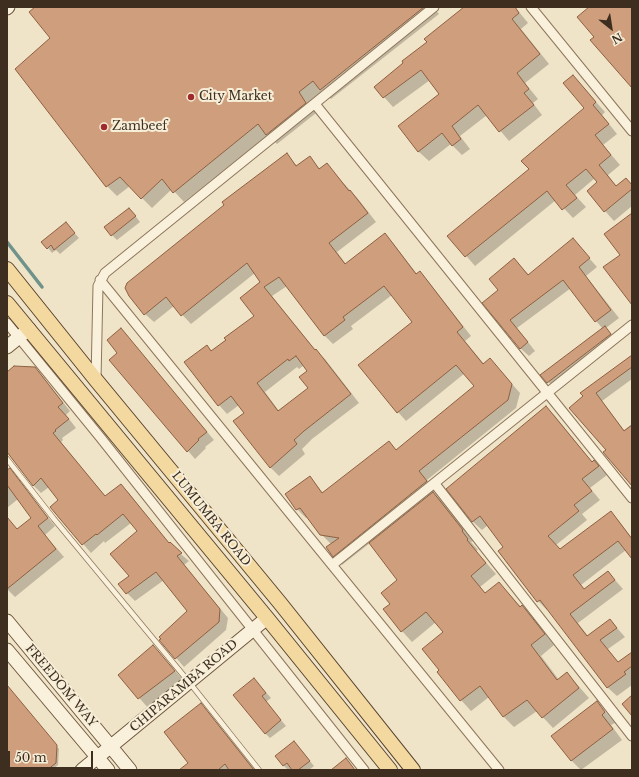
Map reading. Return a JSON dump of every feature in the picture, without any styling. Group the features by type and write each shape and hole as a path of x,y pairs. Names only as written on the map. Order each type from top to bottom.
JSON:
{"main road":[{"name":"LUMUMBA ROAD","path":"7,269 96,380 280,603 413,770"},
{"name":"LUMUMBA ROAD","path":"7,303 24,333 267,618 390,770"},
{"path":"7,347 24,333"},
{"name":"CHIPARAMBA ROAD","path":"82,770 267,618"},
{"name":"FREEDOM WAY","path":"7,621 130,770"},
{"name":"FREEDOM WAY","path":"7,650 108,770"}],"street":[{"path":"96,380 98,286 105,273 434,7"},
{"path":"531,7 632,131"},
{"path":"315,104 632,498"},
{"path":"100,280 499,770"},
{"path":"7,323 24,333 100,437 364,770"},
{"path":"332,565 632,325"},
{"path":"435,484 632,736"}],"lane":[{"path":"7,459 258,770"}],"building":[{"name":"City Market","path":"35,7 424,7 320,90 313,81 299,92 306,103 266,135 258,124 173,193 162,179 141,199 120,177 106,187 15,69 50,38 29,12"},
{"path":"464,7 515,7 519,13 512,19 540,54 517,73 529,89 524,93 534,105 499,132 478,105 452,126 461,139 452,146 442,133 418,152 398,126 439,94 421,70 383,98 374,87 403,63 402,61 427,42 424,39"},
{"path":"589,7 632,7 632,88 590,40 594,37 577,17"},
{"path":"573,75 596,102 593,105 609,124 595,135 611,155 599,165 616,186 626,178 632,185 632,189 604,212 587,191 597,182 586,169 566,185 577,198 562,210 547,191 465,257 447,236 529,169 521,161 584,108 563,83"},
{"path":"287,153 296,166 310,156 319,169 327,163 368,213 329,243 345,264 385,233 416,274 420,271 463,327 457,332 483,364 490,358 512,384 508,400 419,471 427,481 333,557 326,547 339,538 320,535 300,508 296,510 285,494 310,476 322,493 389,441 396,450 474,386 456,365 397,413 358,365 412,322 384,286 343,317 345,320 324,336 279,277 264,287 315,350 316,349 351,394 294,440 297,444 270,468 233,421 244,413 231,396 218,406 184,362 207,345 211,351 226,340 224,338 254,316 240,298 260,282 247,263 181,316 166,297 144,315 129,296 125,288 127,283 224,205 222,202","holes":["296,356 307,371 299,377 308,388 278,411 257,383 288,359 289,361"]},
{"path":"129,208 136,216 111,236 104,227"},
{"path":"632,213 632,305 603,267 620,255 604,234"},
{"path":"66,222 75,233 54,250 51,245 47,249 41,242"},
{"path":"573,238 590,258 579,267 611,310 595,322 563,280 510,320 528,342 520,349 482,303 498,290 489,279 514,258 528,275"},
{"path":"605,326 611,334 547,383 540,375"},
{"path":"121,328 207,432 198,439 199,440 187,452 109,360 117,353 107,340"},
{"path":"632,355 632,367 596,393 624,431 632,425 632,486 603,452 606,450 569,408 583,396 580,393"},
{"path":"14,366 35,367 63,403 58,407 69,419 53,433 105,496 121,484 169,543 170,542 182,553 177,556 220,609 219,622 175,659 159,640 161,639 159,637 187,611 156,572 126,594 118,584 129,576 110,554 137,531 123,514 82,545 50,507 58,500 41,478 33,486 7,452 7,372"},
{"path":"546,406 592,462 594,460 599,466 582,479 592,491 574,505 579,511 548,536 560,549 611,511 632,539 632,559 618,541 573,575 584,589 608,571 615,580 570,614 587,636 610,619 617,628 600,640 618,662 632,652 632,666 624,672 626,674 607,688 540,600 537,602 498,551 503,547 480,516 472,522 446,489"},
{"path":"10,468 48,518 38,526 56,549 7,589 7,517 17,529 31,518 7,485 7,470"},
{"path":"433,492 463,530 462,531 468,539 467,540 486,563 471,576 485,593 499,582 520,607 522,605 545,634 531,645 557,680 567,672 579,688 542,718 527,700 503,717 480,686 460,701 437,672 439,670 422,649 443,632 426,612 401,632 383,609 390,604 381,593 397,580 369,543"},
{"path":"153,645 175,671 138,699 118,675"},
{"path":"254,678 266,693 262,696 281,720 265,734 233,695"},
{"path":"7,685 57,745 56,763 47,770 7,770"},
{"path":"632,695 632,716 622,704"},
{"path":"597,701 605,712 602,715 613,729 571,761 551,736"},
{"path":"201,703 254,770 229,770 225,764 218,770 179,770 188,763 164,732"},
{"path":"294,741 310,761 298,770 292,770 287,763 283,766 275,756"},
{"path":"346,758 355,770 331,770"}],"waterway":[{"path":"7,242 42,287"}],"place":[{"name":"City Market","path":"191,97"},
{"name":"Zambeef","path":"104,127"}]}
